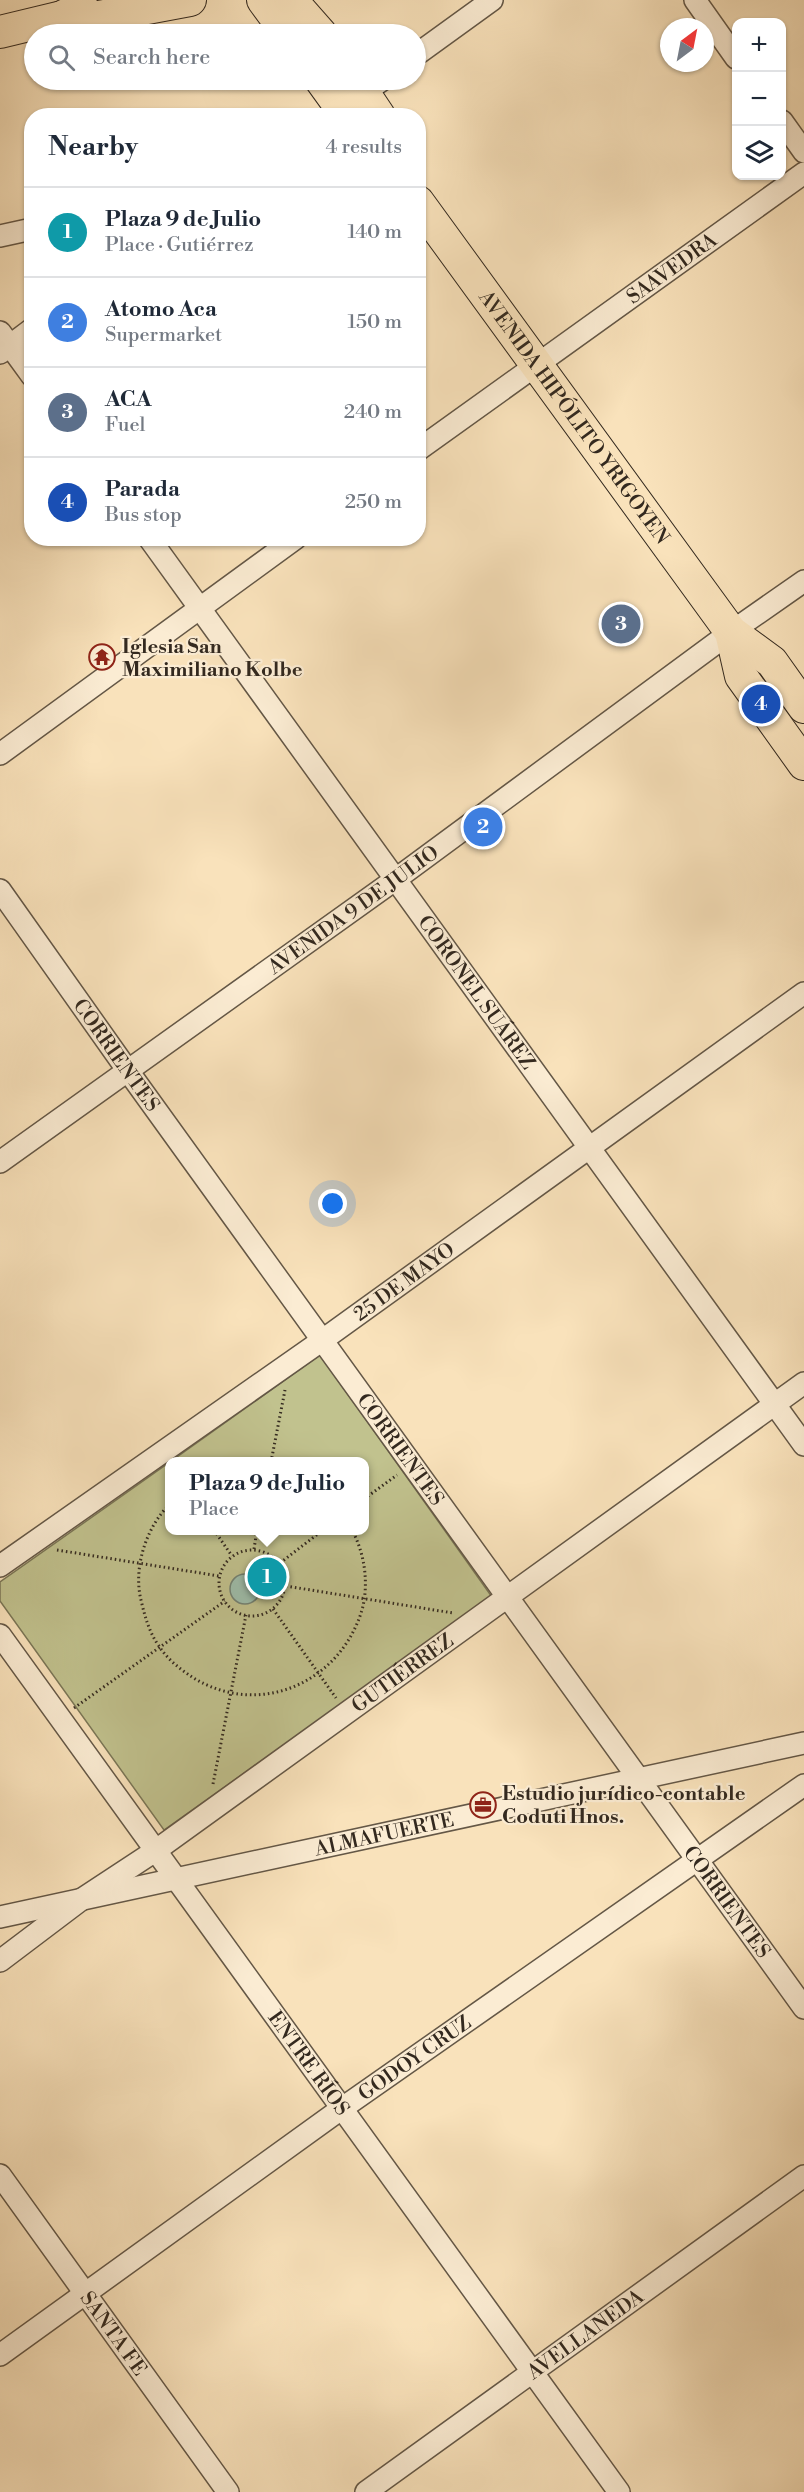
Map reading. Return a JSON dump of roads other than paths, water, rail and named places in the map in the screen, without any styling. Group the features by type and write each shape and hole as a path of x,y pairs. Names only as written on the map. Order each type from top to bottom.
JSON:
{"highway":[{"path":"33,24 62,17 91,3 105,0"},
{"path":"62,17 99,17 184,0"},
{"path":"242,0 283,10 306,24"},
{"path":"0,32 24,26"},
{"path":"343,90 361,98"},
{"name":"AVENIDA HIPÓLITO YRIGOYEN","path":"426,213 731,632 772,662 804,707"},
{"name":"AVENIDA HIPÓLITO YRIGOYEN","path":"731,632 741,676 804,764"}],"street":[{"path":"426,48 492,0"},
{"path":"694,0 732,52"},
{"path":"786,126 804,152"},
{"name":"SAAVEDRA","path":"426,444 804,172"},
{"path":"0,236 24,231"},
{"path":"24,333 3,344 24,367"},
{"name":"CORONEL SUÁREZ","path":"155,546 804,1445"},
{"path":"0,754 285,546"},
{"name":"AVENIDA 9 DE JULIO","path":"0,1162 396,879 731,632 804,581"},
{"name":"CORRIENTES","path":"0,890 804,2008"},
{"name":"25 DE MAYO","path":"0,1566 324,1339 804,993"},
{"name":"GUTIÉRREZ","path":"0,1961 82,1899 155,1851 804,1383"},
{"name":"ENTRE RÍOS","path":"0,1635 619,2492"},
{"name":"ALMAFUERTE","path":"0,1917 804,1743"},
{"name":"GODOY CRUZ","path":"0,2355 341,2109 804,1785"},
{"name":"SANTA FE","path":"0,2175 228,2492"},
{"name":"AVELLANEDA","path":"366,2492 804,2176"}],"place":[{"name":"ACA","path":"621,624"},
{"name":"Iglesia San Maximiliano Kolbe","path":"102,657"},
{"name":"Parada","path":"761,704"},
{"name":"Atomo Aca","path":"483,827"},
{"name":"Plaza 9 de Julio","path":"267,1577"},
{"name":"Estudio jurídico-contable Coduti Hnos.","path":"483,1805"}]}
